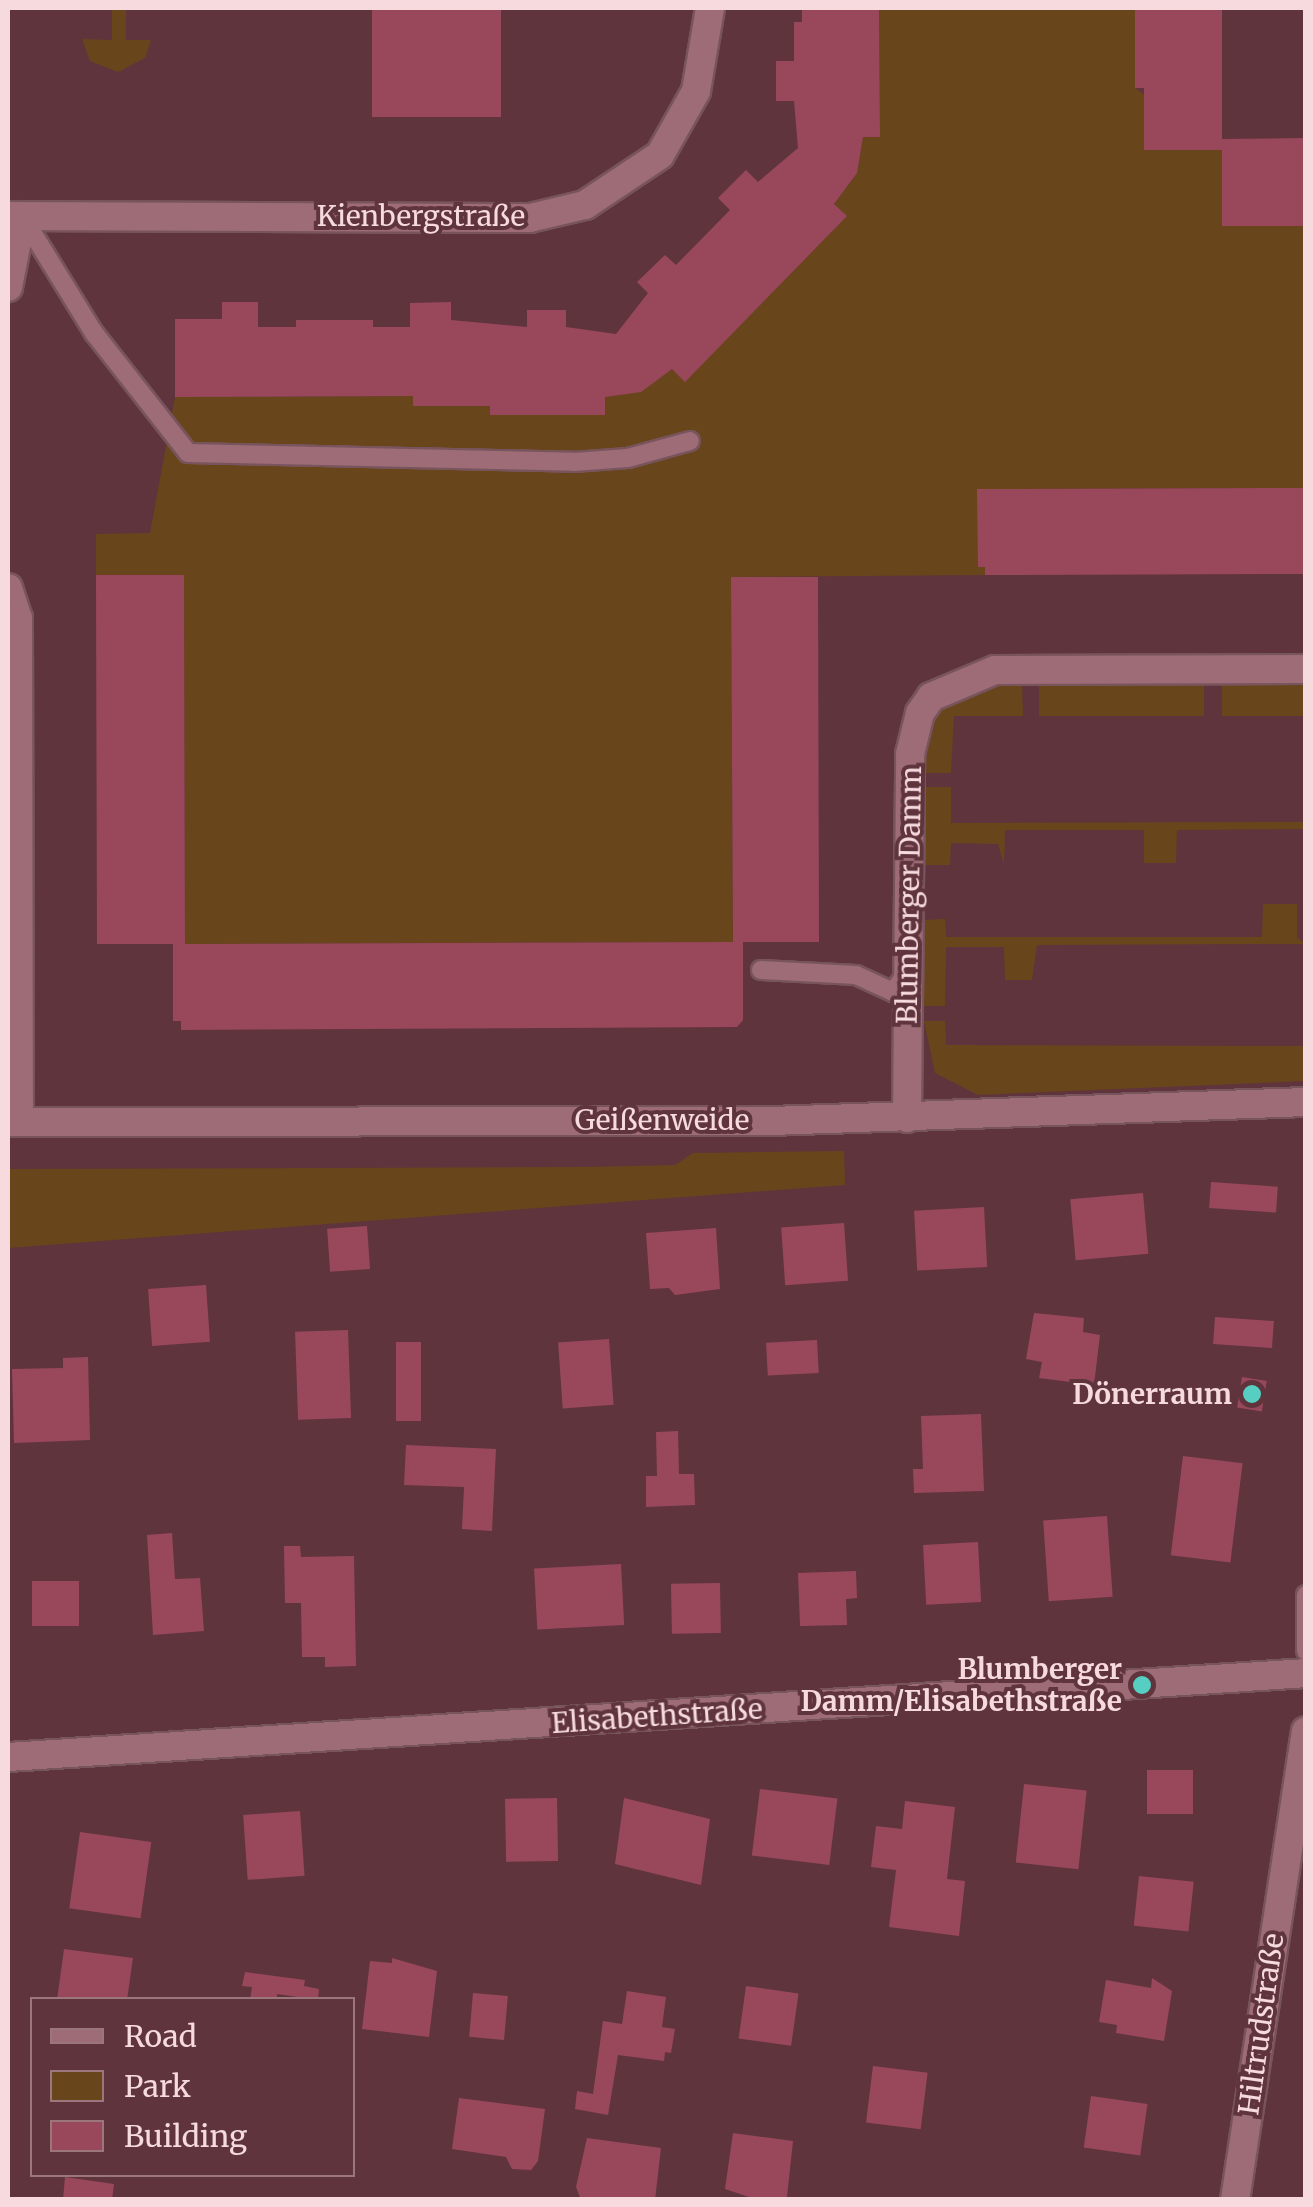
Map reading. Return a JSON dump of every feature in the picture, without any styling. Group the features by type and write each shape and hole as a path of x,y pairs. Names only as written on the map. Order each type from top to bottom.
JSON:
{"street":[{"name":"Kienbergstraße","path":"15,216 530,218 585,206 660,155 696,90 710,8"},
{"path":"8,288 15,216"},
{"name":"Geißenweide","path":"8,588 18,618 13,1122 907,1118 1306,1102"},
{"name":"Blumberger Damm","path":"907,1118 910,754 920,714 944,686 1033,668 1306,669"},
{"name":"Elisabethstraße","path":"8,1756 1306,1673"},
{"name":"Hiltrudstraße","path":"1235,2200 1306,1731"}],"lane":[{"path":"15,216 94,333 188,454 574,462 628,458 690,442"},
{"path":"761,970 856,976 893,992 908,970"},
{"path":"1306,1594 1306,1651"}],"green space":[{"path":"112,8 126,8 126,40 151,40 145,58 118,72 90,61 82,39 112,40"},
{"path":"879,8 1135,8 1135,88 1222,150 1222,226 1305,226 1305,488 978,489 978,566 985,567 985,575 731,577 733,942 185,944 184,577 96,575 96,534 150,533 175,397 413,396 413,406 490,406 491,415 605,415 605,397 641,391 672,369 685,381 847,216 834,204 857,173 863,137 880,137"},
{"path":"1039,680 1204,680 1204,716 1039,716"},
{"path":"1222,680 1305,680 1305,716 1222,716"},
{"path":"1022,681 1023,716 954,716 951,773 923,773 926,735 942,705 982,686"},
{"path":"923,787 951,787 951,823 1305,822 1305,829 1177,830 1176,863 1144,863 1144,830 1005,830 1004,864 998,844 951,843 950,865 923,865"},
{"path":"1263,904 1297,904 1297,937 1305,944 1037,945 1032,980 1005,980 1004,947 946,947 945,1006 923,1006 923,920 945,919 946,937 1262,937"},
{"path":"924,1021 945,1021 946,1045 1305,1046 1305,1081 978,1095 935,1073"},
{"path":"844,1151 845,1185 8,1248 8,1169 587,1167 675,1165 693,1153"}],"building":[{"path":"372,8 501,8 501,117 372,117"},
{"path":"802,8 879,8 880,137 863,137 857,173 834,204 847,216 685,382 672,369 641,392 605,397 605,415 490,415 490,406 413,406 413,396 175,397 175,319 222,319 222,302 258,302 258,327 296,327 296,320 373,320 373,327 410,327 410,303 451,302 451,320 527,327 527,310 566,310 566,327 616,334 648,293 637,282 665,255 676,265 730,210 718,198 746,170 758,182 798,148 794,101 776,101 776,61 794,61 794,22 802,22"},
{"path":"1135,8 1222,8 1222,139 1306,138 1306,226 1222,226 1222,150 1144,150 1144,88 1135,88"},
{"path":"1306,488 1306,574 985,575 985,567 978,567 977,489"},
{"path":"96,575 184,575 185,944 733,942 731,577 818,577 819,942 743,942 743,1020 737,1027 181,1030 181,1021 173,1021 173,944 97,944"},
{"path":"1211,1182 1278,1187 1276,1213 1209,1208"},
{"path":"1143,1193 1148,1254 1076,1260 1070,1199"},
{"path":"984,1207 987,1267 917,1271 914,1211"},
{"path":"844,1223 848,1281 785,1285 781,1227"},
{"path":"367,1226 370,1269 330,1272 327,1229"},
{"path":"716,1228 720,1289 675,1295 669,1288 650,1289 646,1233"},
{"path":"206,1285 210,1342 152,1346 148,1289"},
{"path":"1034,1313 1084,1318 1083,1332 1100,1335 1094,1385 1039,1378 1042,1362 1026,1359"},
{"path":"1215,1317 1274,1321 1272,1348 1213,1344"},
{"path":"348,1330 351,1418 298,1420 295,1332"},
{"path":"609,1339 614,1405 563,1408 558,1343"},
{"path":"817,1340 819,1373 768,1376 766,1343"},
{"path":"396,1342 421,1342 421,1421 396,1421"},
{"path":"88,1357 90,1440 14,1443 12,1369 63,1368 63,1358"},
{"name":"Dönerraum","path":"1242,1377 1267,1381 1262,1412 1237,1408"},
{"path":"981,1414 984,1491 914,1493 913,1469 923,1469 921,1416"},
{"path":"678,1431 679,1474 694,1474 695,1505 646,1507 646,1476 657,1476 656,1432"},
{"path":"406,1445 496,1449 492,1531 462,1529 464,1487 404,1485"},
{"path":"1183,1456 1243,1463 1230,1563 1171,1555"},
{"path":"1107,1516 1113,1597 1049,1601 1043,1520"},
{"path":"172,1533 175,1579 200,1578 204,1631 153,1635 147,1535"},
{"path":"978,1542 981,1602 926,1605 923,1545"},
{"path":"284,1546 300,1546 301,1557 354,1556 356,1666 325,1667 325,1657 302,1657 301,1603 285,1603"},
{"path":"621,1564 624,1625 537,1629 534,1569"},
{"path":"856,1571 857,1598 846,1599 847,1625 800,1626 798,1573"},
{"path":"32,1581 79,1581 79,1626 32,1626"},
{"path":"720,1583 721,1633 672,1634 671,1584"},
{"path":"1147,1770 1193,1770 1193,1814 1147,1814"},
{"path":"1024,1784 1087,1791 1078,1869 1016,1863"},
{"path":"760,1789 837,1799 829,1865 752,1856"},
{"path":"557,1798 558,1861 506,1862 505,1799"},
{"path":"624,1798 710,1819 701,1885 615,1864"},
{"path":"905,1801 955,1807 947,1879 965,1881 959,1936 889,1927 896,1870 871,1867 876,1826 902,1829"},
{"path":"300,1811 305,1876 248,1880 243,1815"},
{"path":"80,1832 151,1842 141,1918 69,1908"},
{"path":"1139,1876 1194,1882 1188,1931 1134,1926"},
{"path":"64,1949 133,1958 127,1997 57,1997"},
{"path":"392,1958 437,1971 429,2037 362,2029 370,1961 392,1963"},
{"path":"245,1972 305,1980 304,1986 319,1989 318,1997 250,1997 252,1987 242,1986"},
{"path":"1152,1978 1172,1991 1164,2041 1116,2033 1117,2025 1099,2022 1106,1980 1151,1988"},
{"path":"746,1986 798,1993 791,2046 739,2038"},
{"path":"627,1991 666,1997 662,2027 675,2029 671,2053 665,2052 664,2061 618,2055 608,2115 575,2109 577,2091 593,2094 603,2021 622,2024"},
{"path":"473,1993 508,1996 504,2040 469,2037"},
{"path":"873,2066 928,2073 921,2129 866,2123"},
{"path":"1091,2096 1147,2104 1140,2155 1084,2147"},
{"path":"459,2098 545,2109 538,2161 531,2170 512,2169 506,2157 452,2149"},
{"path":"733,2133 793,2141 787,2197 758,2200 725,2189"},
{"path":"587,2138 661,2148 655,2200 581,2200 576,2187"},
{"path":"65,2177 114,2184 112,2200 63,2200"}],"place":[{"name":"Dönerraum","path":"1252,1394"},
{"name":"Blumberger Damm/Elisabethstraße","path":"1142,1685"}]}
